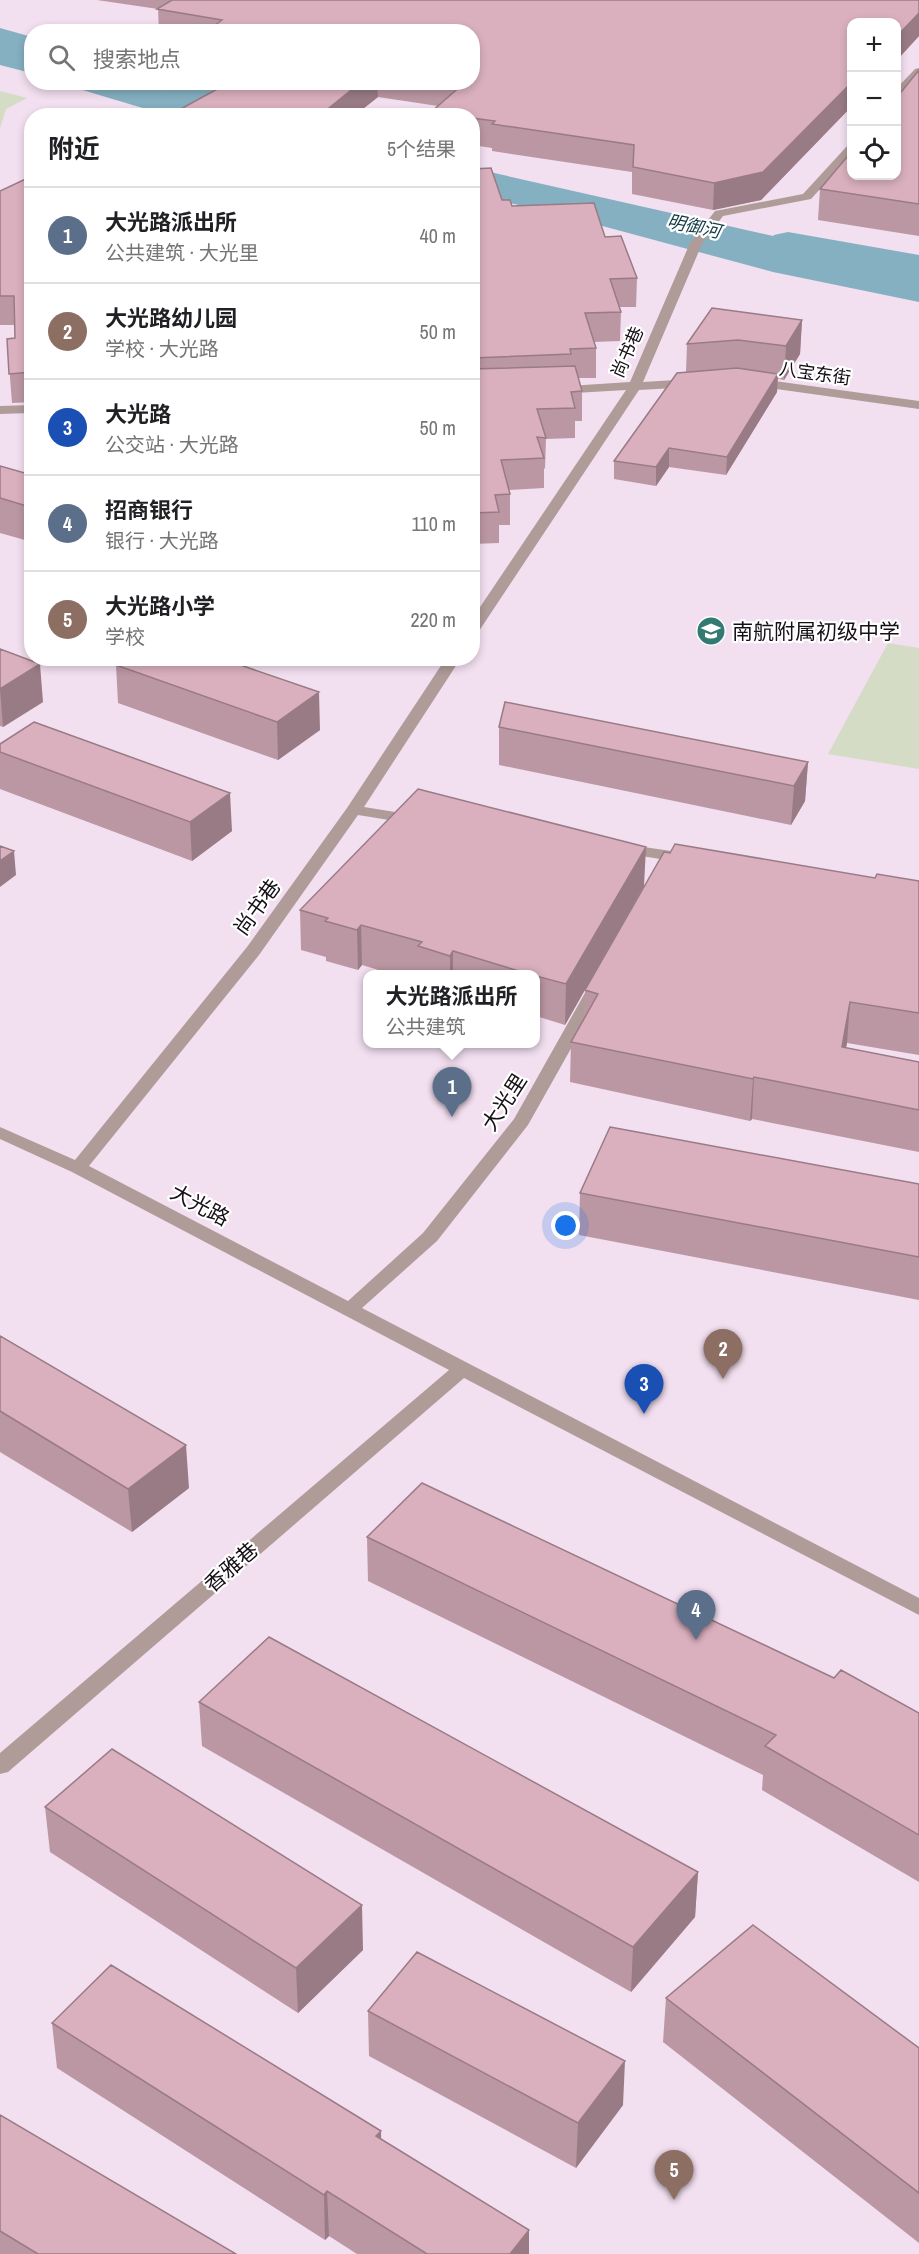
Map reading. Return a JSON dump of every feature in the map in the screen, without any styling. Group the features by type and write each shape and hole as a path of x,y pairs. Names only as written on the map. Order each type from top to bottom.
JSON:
{"street":[{"path":"901,91 919,71"},
{"name":"尚书巷","path":"480,619 633,388 696,243 719,213 807,197 847,153"},
{"name":"八宝东街","path":"736,380 919,405"},
{"path":"542,391 702,383"},
{"path":"0,410 24,409"},
{"name":"尚书巷","path":"78,1168 253,951 354,810 449,666"},
{"path":"354,810 425,820"},
{"path":"601,846 704,861"},
{"path":"660,876 672,856"},
{"name":"大光里","path":"349,1310 429,1237 522,1121 603,976"},
{"name":"大光路","path":"0,1132 78,1168 919,1607"},
{"name":"香雅巷","path":"0,1766 462,1369"}],"green space":[{"path":"0,91 27,98 6,109 0,128"},
{"path":"888,643 919,648 919,769 828,754"}],"water":[{"path":"0,41 24,48 24,71 0,65"},
{"path":"82,90 175,90 245,108 143,108"},
{"name":"明御河","path":"480,170 919,269 919,302 773,272 569,217 480,196"}],"building":[{"path":"172,0 919,0 919,13 901,32 901,18 847,18 847,87 763,172 714,183 633,167 634,145 492,124 495,121 480,119 480,108 436,108 456,90 480,90 480,24 217,24 222,20 157,9"},
{"path":"919,70 919,204 820,189 847,157 847,180 901,180 901,92"},
{"path":"215,90 351,90 329,108 183,108"},
{"path":"491,168 502,200 510,200 512,206 594,203 605,237 621,236 637,278 610,279 621,312 585,313 596,348 570,349 571,354 480,358 480,169"},
{"path":"24,180 24,373 9,374 7,339 15,338 14,296 0,296 0,191"},
{"path":"712,308 802,320 786,346 738,340 687,344"},
{"path":"575,366 582,391 571,392 575,408 537,409 546,438 537,437 544,458 501,460 510,494 495,495 499,512 480,513 480,369"},
{"path":"737,368 778,374 727,457 669,448 656,467 614,461 677,373"},
{"path":"0,466 24,473 24,505 0,498"},
{"path":"0,649 24,658 24,666 37,666 0,689"},
{"path":"119,666 243,666 319,692 277,722"},
{"path":"505,702 808,762 794,786 499,727"},
{"path":"34,722 230,793 190,822 0,752 0,744"},
{"path":"418,789 646,847 566,984 540,977 540,970 516,970 453,951 450,956 418,946 422,942 361,925 357,930 325,921 328,918 300,910"},
{"path":"675,844 875,878 877,874 919,881 919,1013 850,1002 842,1047 919,1062 919,1110 571,1042 598,994 585,990 664,852 670,853"},
{"path":"0,846 14,851 0,861"},
{"path":"610,1127 919,1184 919,1257 580,1193"},
{"path":"0,1336 186,1445 128,1489 0,1411"},
{"path":"422,1483 834,1678 841,1670 919,1713 919,1835 765,1746 776,1735 367,1537"},
{"path":"269,1637 698,1872 633,1947 199,1702"},
{"path":"112,1749 362,1905 296,1968 45,1807"},
{"path":"753,1925 919,2048 919,2193 666,1998"},
{"path":"417,1952 625,2061 578,2123 368,2011"},
{"path":"111,1965 381,2131 376,2136 529,2230 510,2254 427,2254 327,2191 324,2195 52,2023"},
{"path":"0,2115 236,2254 38,2254 0,2231"}],"waterway":[{"name":"明御河","path":"0,39 24,46"},
{"name":"明御河","path":"187,90 251,108"},
{"name":"明御河","path":"788,244 919,267"}],"place":[{"name":"南航附属初级中学","path":"711,631"},
{"name":"大光路派出所","path":"452,1117"},
{"name":"大光路幼儿园","path":"723,1379"},
{"name":"大光路","path":"644,1414"},
{"name":"招商银行","path":"696,1640"},
{"name":"大光路小学","path":"674,2200"}]}
